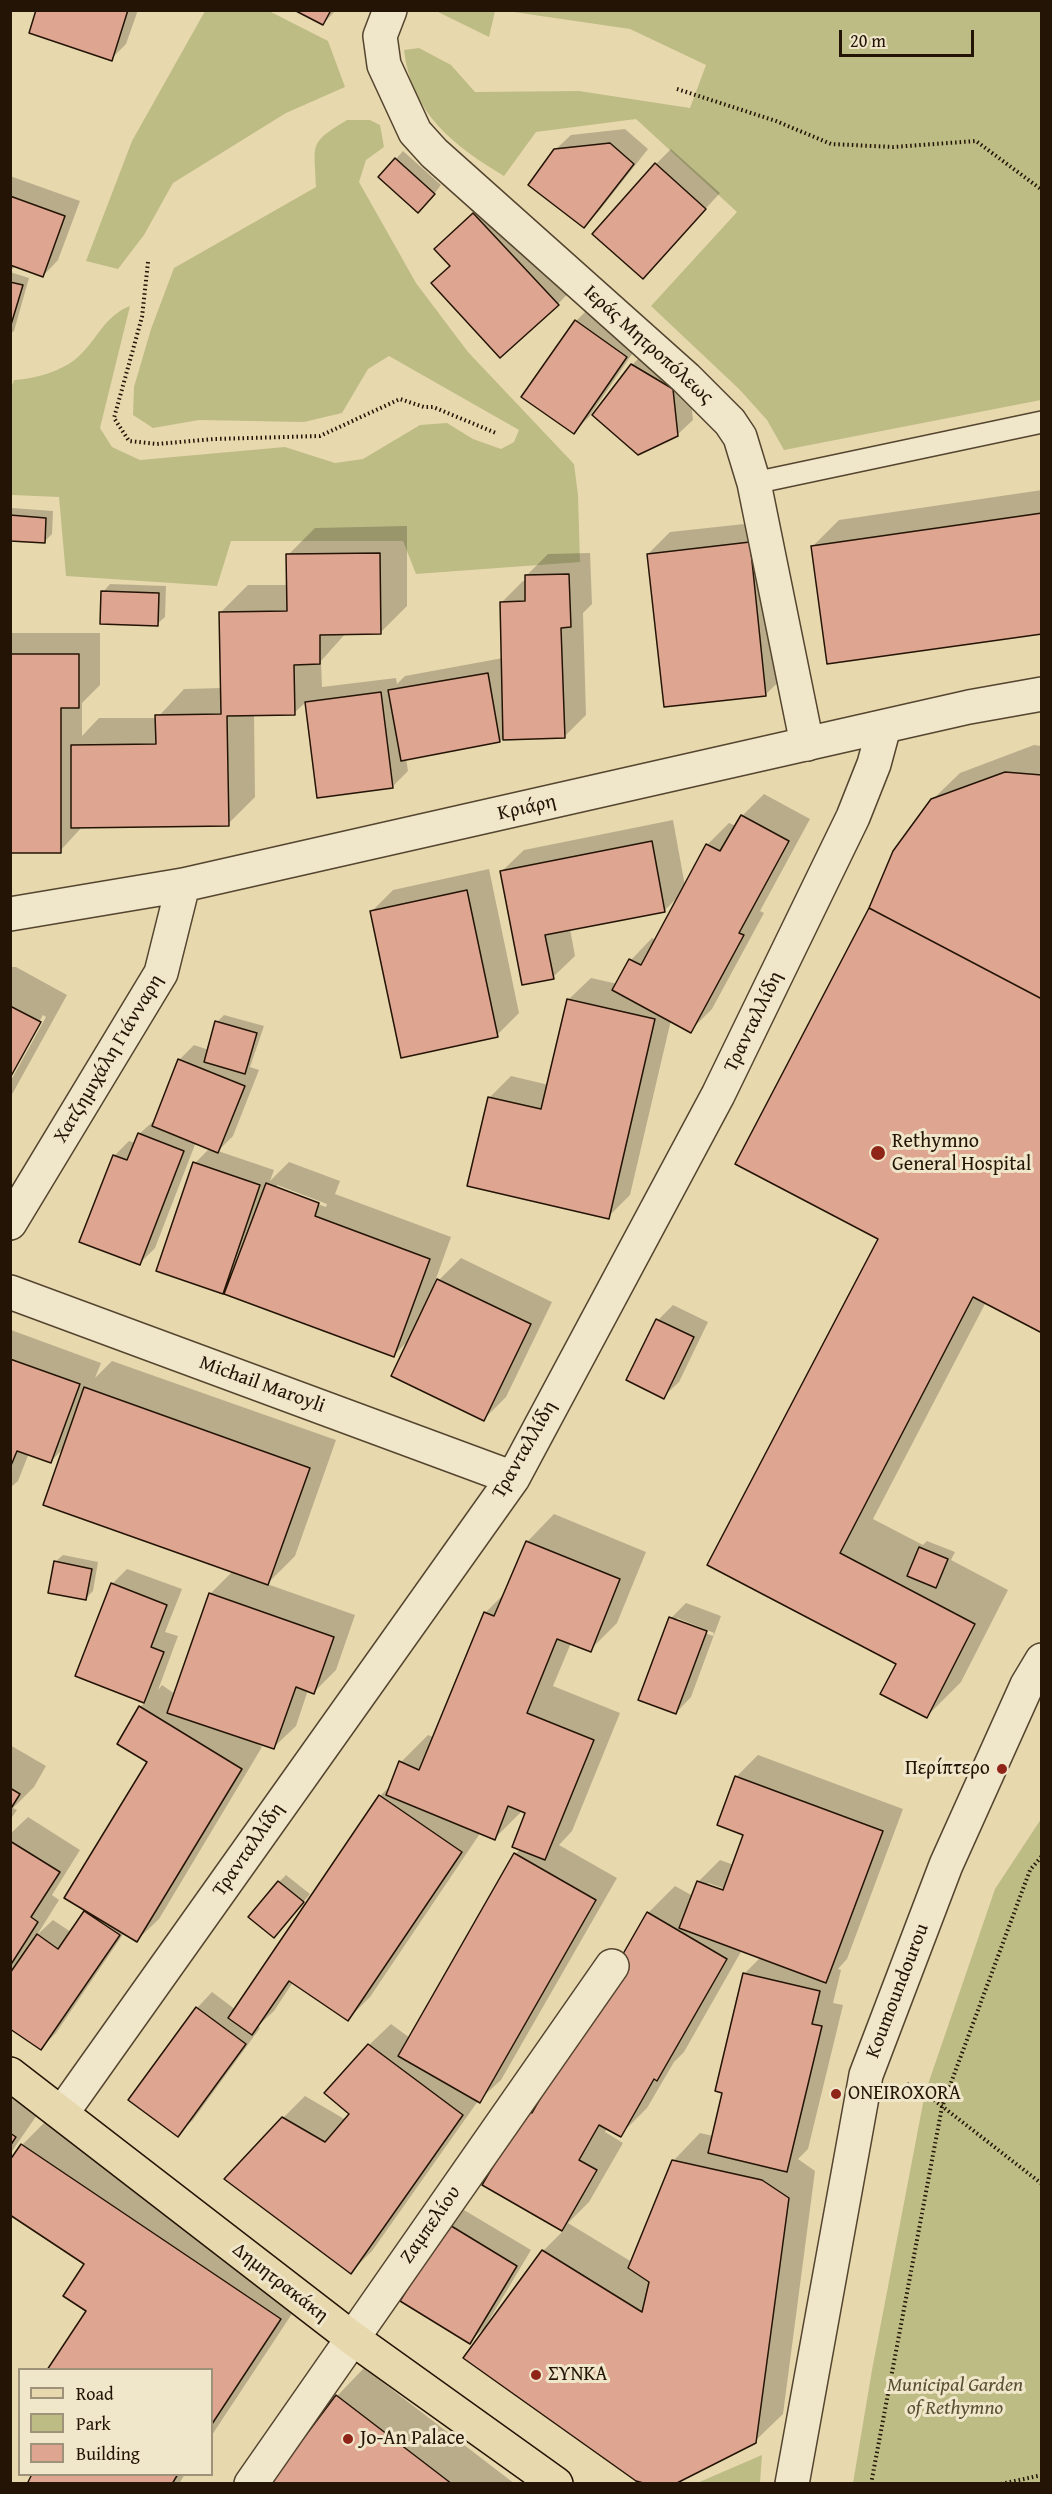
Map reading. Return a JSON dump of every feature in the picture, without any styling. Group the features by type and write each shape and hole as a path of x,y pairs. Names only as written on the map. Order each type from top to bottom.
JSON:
{"main road":[{"name":"Δημητρακάκη","path":"10,2074 352,2338 556,2484"}],"street":[{"name":"Ιεράς Μητροπόλεως","path":"390,10 380,36 384,65 415,132 434,153 686,378 730,422 740,437 754,483 807,744"},
{"name":"Κριάρη","path":"10,914 183,885 969,706 1041,694"},
{"name":"Τρανταλλίδη","path":"62,2113 513,1478 718,1095 853,817 874,764 884,727"},
{"name":"Χατζημιχάλη Γιάνναρη","path":"10,1223 161,973 183,885"},
{"name":"Michail Maroyli","path":"10,1292 513,1478"},
{"name":"Koumoundourou","path":"792,2484 866,2075 946,1865 1037,1680"},
{"name":"Ζαμπελίου","path":"251,2484 612,1966"}],"lane":[{"path":"754,483 1041,422"}],"path":[{"path":"677,89 776,121 831,144 893,147 976,141 1041,190"},
{"path":"148,262 141,317 114,418 129,441 157,444 320,436 400,399 424,407 433,407 496,433"},
{"path":"871,2484 942,2106 1030,1870 1041,1856"},
{"path":"907,2084 925,2093 1041,2184"},
{"path":"1001,2484 1041,2475"}],"green space":[{"path":"205,11 269,11 328,41 345,87 286,113 173,183 144,235 118,269 86,261 132,141"},
{"path":"495,11 489,37 438,12"},
{"path":"507,11 1041,11 1041,400 784,450 767,420 739,389 651,306 737,212 636,119 536,132 504,176 452,140 426,110 408,72 404,50 419,48 451,65 475,92 579,91 690,108 706,65 630,29"},
{"path":"347,120 370,120 380,125 384,147 366,160 359,182 416,283 468,352 574,464 578,495 580,562 416,574 403,541 231,541 217,586 66,576 59,497 12,495 11,492 11,388 14,380 48,373 72,362 114,316 130,306 100,428 112,447 140,460 285,447 335,463 363,459 420,425 447,423 473,439 501,449 514,442 519,430 389,356 368,369 342,413 304,422 199,420 153,428 133,415 134,387 151,329 174,268 316,187 316,146 319,140"},
{"name":"Municipal Garden of Rethymno","path":"1041,1819 1041,2483 853,2483 872,2370 925,2093 995,1889"},
{"path":"762,2455 760,2483 697,2483"}],"building":[{"path":"36,10 128,10 112,61 29,33"},
{"path":"294,10 331,10 323,25"},
{"path":"610,143 634,164 584,228 528,185 554,149"},
{"path":"395,158 435,194 418,213 378,177"},
{"path":"655,163 706,209 643,279 592,234"},
{"path":"10,196 65,216 43,277 10,265"},
{"path":"473,213 559,305 500,358 431,283 450,266 434,249"},
{"path":"10,282 23,285 10,328"},
{"path":"575,320 627,357 574,434 521,397"},
{"path":"631,364 673,389 678,436 638,455 592,415"},
{"path":"1042,513 1042,634 827,664 811,546"},
{"path":"10,515 46,518 45,543 10,541"},
{"path":"750,542 766,696 664,707 647,554"},
{"path":"380,553 381,634 320,635 320,664 294,665 295,715 227,716 229,826 71,828 71,745 156,744 155,715 221,714 219,612 287,611 286,554"},
{"path":"569,574 571,627 561,628 565,738 503,740 500,602 525,601 525,575"},
{"path":"101,591 159,593 158,626 100,624"},
{"path":"10,654 79,654 79,708 61,708 61,853 10,853"},
{"path":"488,673 500,742 401,761 388,690"},
{"path":"381,692 393,788 317,798 305,702"},
{"path":"1005,772 1042,775 1042,999 869,908 893,851 931,799"},
{"path":"741,815 789,841 739,933 744,935 691,1033 612,990 629,959 641,965 706,844 720,851"},
{"path":"652,841 665,912 545,935 554,979 522,985 500,871"},
{"path":"467,890 498,1037 401,1058 370,911"},
{"path":"869,908 1042,999 1042,1333 973,1297 840,1553 975,1624 927,1718 880,1694 896,1664 707,1565 878,1239 735,1164"},
{"path":"567,999 655,1019 609,1219 467,1186 488,1097 541,1109"},
{"path":"10,1006 41,1022 10,1078"},
{"path":"215,1021 257,1033 245,1074 204,1062"},
{"path":"178,1059 245,1086 218,1153 152,1126"},
{"path":"138,1133 184,1151 140,1265 79,1242 113,1155 127,1160"},
{"path":"193,1162 260,1185 223,1294 156,1271"},
{"path":"266,1183 319,1203 315,1216 430,1259 394,1357 224,1294"},
{"path":"437,1279 531,1324 484,1421 391,1376"},
{"path":"656,1319 694,1337 664,1399 626,1380"},
{"path":"10,1359 80,1384 51,1463 17,1451 10,1468"},
{"path":"84,1387 310,1468 268,1585 43,1505"},
{"path":"526,1541 620,1579 591,1652 557,1639 527,1713 594,1740 545,1860 512,1847 525,1813 508,1806 495,1840 386,1795 399,1761 419,1770 484,1612 494,1616"},
{"path":"919,1547 948,1559 936,1588 907,1576"},
{"path":"54,1561 92,1569 86,1600 48,1593"},
{"path":"111,1583 167,1605 151,1647 164,1652 144,1703 75,1676"},
{"path":"209,1593 334,1637 314,1694 296,1687 274,1749 167,1713"},
{"path":"669,1617 707,1631 676,1714 638,1700"},
{"path":"139,1706 242,1769 137,1942 64,1898 147,1762 117,1744"},
{"path":"735,1776 883,1831 826,1983 679,1928 697,1881 723,1890 743,1835 717,1825"},
{"path":"10,1788 20,1794 10,1810"},
{"path":"379,1795 462,1852 348,2021 289,1981 252,2035 228,2018"},
{"path":"10,1841 60,1872 31,1917 38,1922 10,1966"},
{"path":"514,1853 596,1900 480,2103 398,2056"},
{"path":"278,1881 304,1902 274,1938 248,1917"},
{"path":"84,1911 120,1935 41,2050 10,2029 10,1973 37,1934 58,1949"},
{"path":"647,1912 727,1959 657,2081 654,2079 621,2137 599,2125 579,2160 597,2170 562,2231 482,2185 526,2110 532,2113"},
{"path":"743,1973 820,1991 812,2024 822,2026 787,2172 708,2153 722,2093 715,2091"},
{"path":"196,2007 246,2044 178,2137 128,2100"},
{"path":"368,2044 463,2115 351,2274 224,2179 282,2117 325,2142 349,2114 324,2093"},
{"path":"10,2133 16,2137 10,2146"},
{"path":"21,2144 281,2319 213,2422 213,2368 48,2368 86,2311 63,2296 84,2264 10,2215 10,2160"},
{"path":"672,2160 762,2180 789,2198 756,2443 675,2484 647,2484 636,2481 463,2358 542,2250 642,2312 649,2282 628,2268"},
{"path":"448,2224 517,2266 470,2344 400,2301"},
{"name":"Jo-An Palace","path":"336,2395 452,2484 269,2484"},
{"path":"31,2476 177,2476 172,2484 27,2484"}],"place":[{"name":"Rethymno General Hospital","path":"878,1153"},
{"name":"Περίπτερο","path":"1002,1769"},
{"name":"ONEIROXORA","path":"836,2094"},
{"name":"ΣΥΝΚΑ","path":"536,2375"},
{"name":"Jo-An Palace","path":"348,2439"}]}
